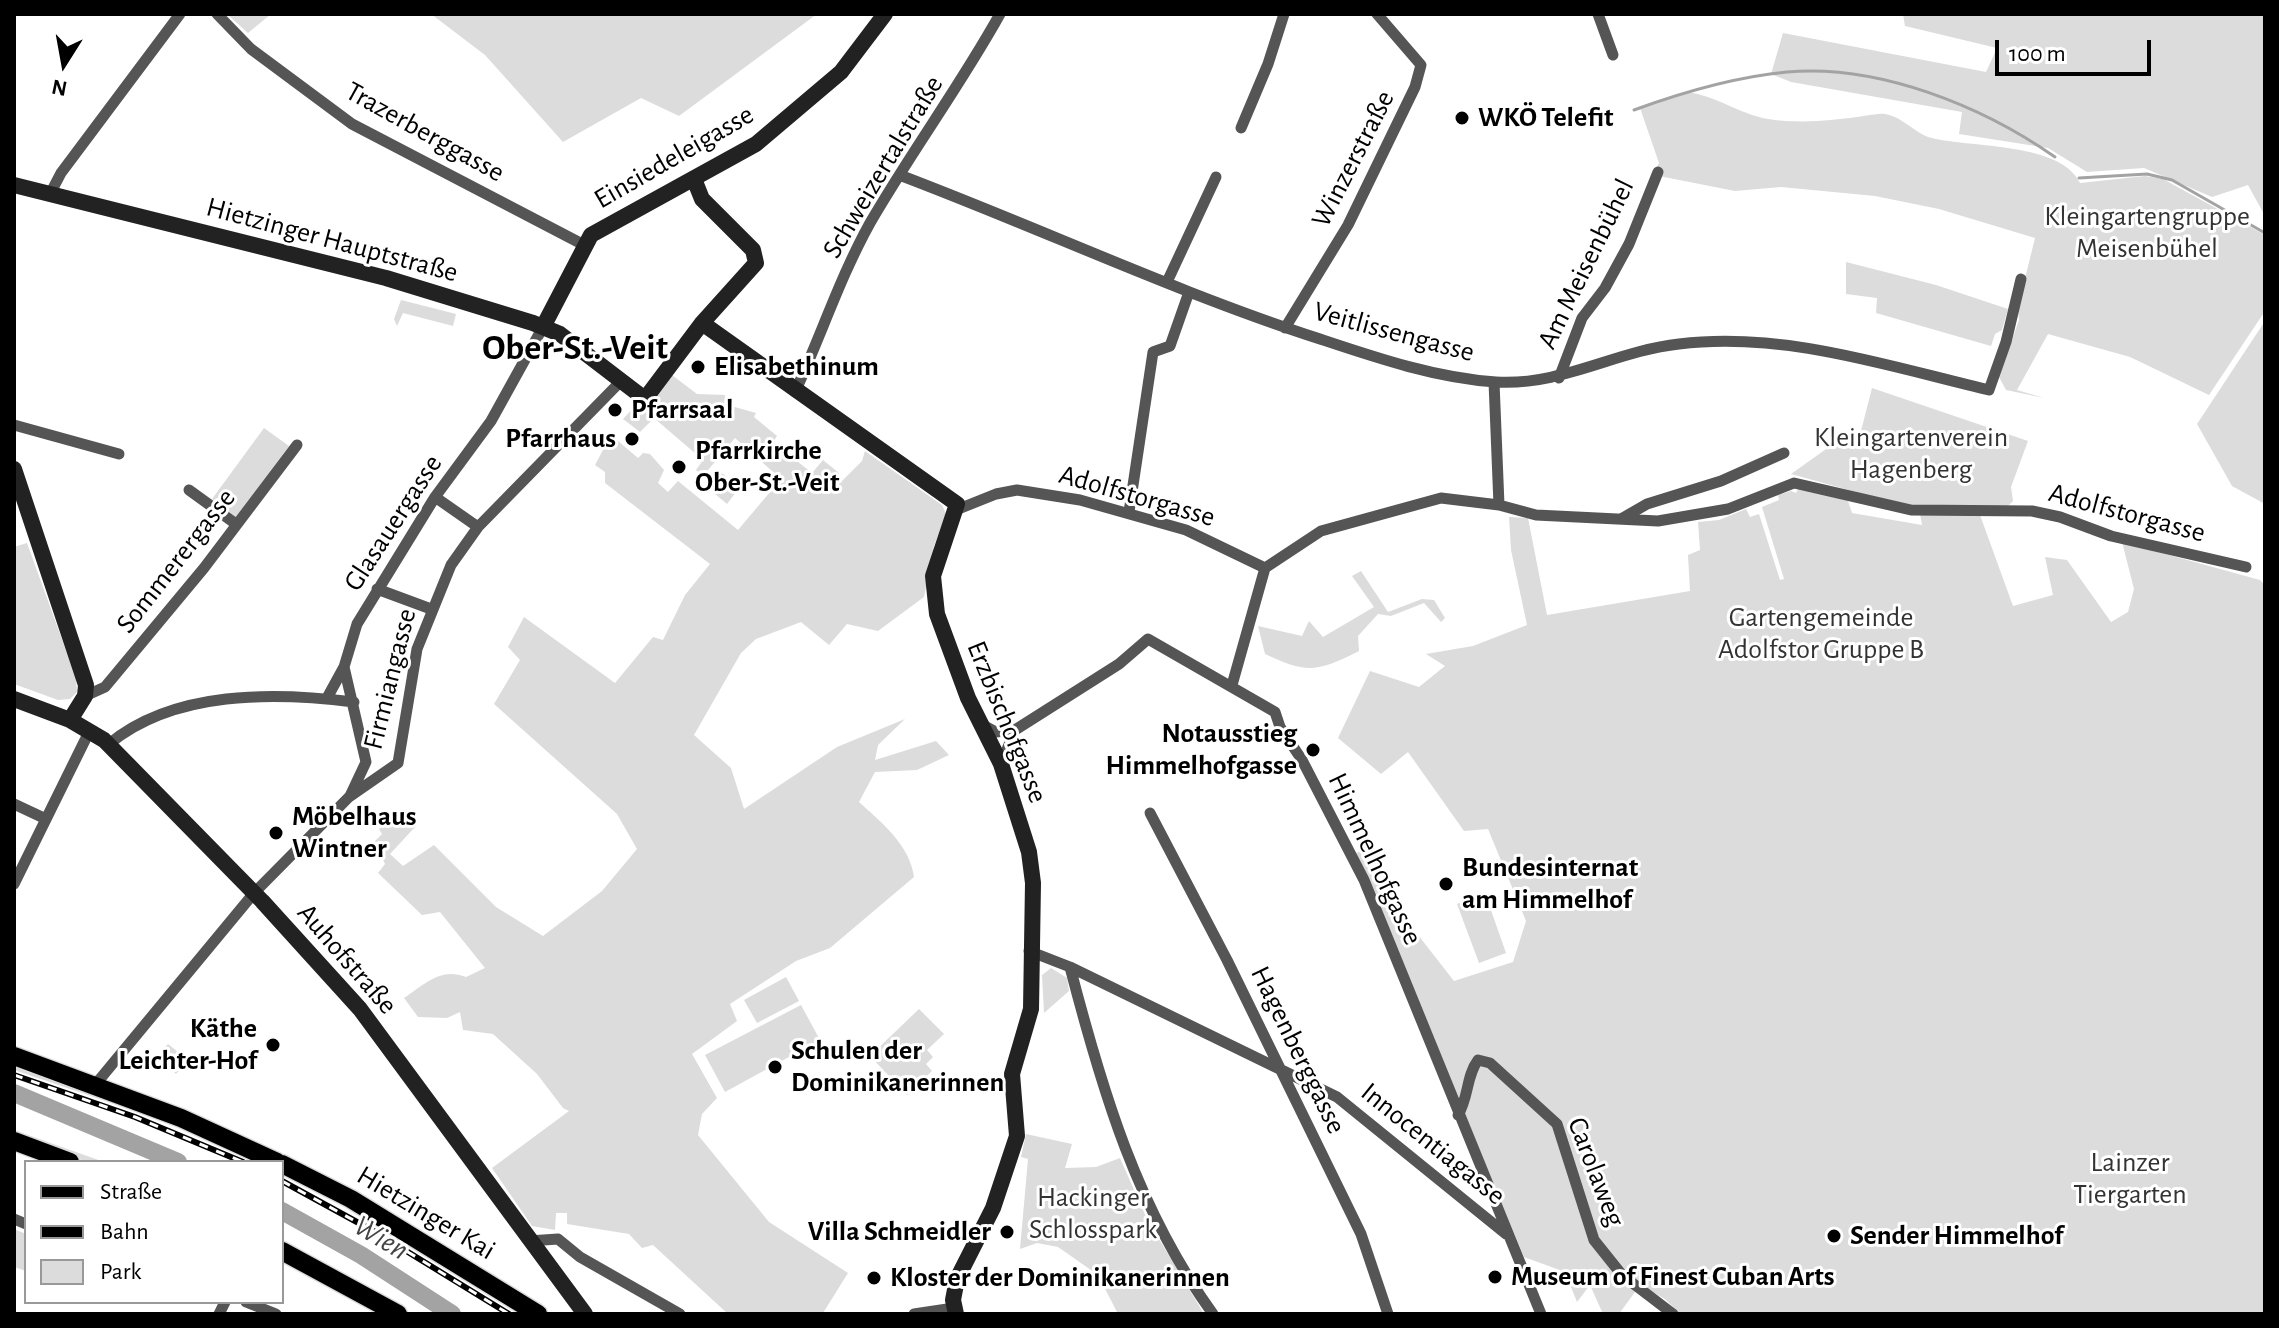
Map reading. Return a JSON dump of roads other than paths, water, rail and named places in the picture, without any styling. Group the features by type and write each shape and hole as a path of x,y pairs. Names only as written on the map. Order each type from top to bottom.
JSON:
{"main road":[{"name":"Hietzinger Kai","path":"14,1056 181,1118 273,1160"},
{"path":"14,1141 65,1160"},
{"name":"Hietzinger Kai","path":"284,1165 351,1199 538,1314"},
{"path":"284,1252 392,1313"}],"street":[{"path":"50,194 61,173 180,14"},
{"name":"Trazerberggasse","path":"217,14 251,49 370,134 584,245"},
{"name":"Einsiedeleigasse","path":"543,327 584,245 604,226 749,149 852,60 885,14"},
{"name":"Schweizertalstraße","path":"795,392 845,272 871,222 967,74 1000,14"},
{"path":"1241,128 1268,64 1284,14"},
{"name":"Winzerstraße","path":"1285,328 1348,225 1415,87 1421,65 1377,14"},
{"path":"1598,14 1613,55"},
{"name":"Am Meisenbühel","path":"1559,378 1576,329 1624,254 1658,172"},
{"name":"Veitlissengasse","path":"902,176 1285,328 1396,363 1494,382 1559,378 1656,348 1730,340 1843,355 1989,390 2006,342 2021,279"},
{"path":"1167,282 1216,177"},
{"path":"694,179 705,204 756,256 751,270 702,323 795,392 952,499 956,510"},
{"name":"Hietzinger Hauptstraße","path":"14,185 386,278 543,327 560,334 645,399 702,323"},
{"path":"1129,512 1153,352 1166,350 1170,346 1189,292"},
{"name":"Glasauergasse","path":"327,698 344,667 357,624 377,589 435,497 491,421 543,327"},
{"name":"Firmiangasse","path":"95,1085 254,893 349,797 383,775 400,756 417,649 451,565 478,527 621,381"},
{"path":"1494,382 1499,505"},
{"path":"14,425 119,454"},
{"name":"Sommerergasse","path":"85,696 105,687 297,445"},
{"name":"Adolfstorgasse","path":"1620,519 1647,504 1721,481 1784,453"},
{"path":"14,469 86,685 85,696 70,720"},
{"name":"Adolfstorgasse","path":"956,510 1017,490 1129,512 1186,530 1265,568 1321,531 1441,498 1499,505 1536,515 1658,521 1703,515 1749,503 1789,484 1801,483 1911,510 2032,511 2152,547 2246,567"},
{"path":"189,490 236,524"},
{"path":"435,497 478,527"},
{"name":"Erzbischofgasse","path":"955,1311 957,1279 993,1208 1014,1150 1018,1128 1012,1074 1031,1009 1029,951 1032,866 1001,764 979,722 941,631 934,600 936,564 956,510"},
{"path":"1232,685 1265,568"},
{"path":"377,589 431,609"},
{"name":"Himmelhofgasse","path":"1015,730 1119,664 1148,639 1275,712 1280,727 1302,760 1364,880 1541,1314"},
{"path":"344,667 366,762 371,771 383,775"},
{"path":"109,744 139,722 226,699 327,698 354,702"},
{"name":"Auhofstraße","path":"14,699 70,720 109,744 254,893 360,1009 585,1314"},
{"path":"979,722 996,732 1015,730 1001,764"},
{"path":"14,884 90,730"},
{"path":"349,797 366,762"},
{"path":"14,804 46,819"},
{"name":"Hagenberggasse","path":"1150,813 1361,1234 1388,1314"},
{"path":"1029,951 1070,967 1090,1045 1129,1165 1191,1284 1213,1314"},
{"name":"Innocentiagasse","path":"1070,967 1337,1097 1507,1234"},
{"name":"Carolaweg","path":"1458,1115 1467,1101 1471,1069 1478,1060 1490,1063 1539,1106 1557,1124 1594,1240 1622,1275 1673,1314"},
{"path":"529,1241 558,1239 580,1257 680,1314"},
{"path":"251,1304 276,1314"},
{"path":"914,1314 955,1311"}],"waterway":[{"path":"1634,110 1709,86 1767,74 1822,71 1893,82 1928,92 1995,121 2055,157"},
{"path":"2079,178 2147,174 2172,180 2265,233"},
{"name":"Wien","path":"14,1093 173,1160"},
{"name":"Wien","path":"284,1212 361,1255 452,1314"}],"railway":[{"path":"14,1075 135,1117 238,1160"},
{"path":"284,1182 377,1233 509,1314"}],"place":[{"name":"WKÖ Telefit","path":"1462,118"},
{"name":"Elisabethinum","path":"698,367"},
{"name":"Pfarrsaal","path":"615,410"},
{"name":"Pfarrhaus","path":"632,439"},
{"name":"Pfarrkirche Ober-St.-Veit","path":"679,467"},
{"name":"Notausstieg Himmelhofgasse","path":"1313,750"},
{"name":"Möbelhaus Wintner","path":"276,833"},
{"name":"Bundesinternat am Himmelhof","path":"1446,884"},
{"name":"Käthe Leichter-Hof","path":"273,1045"},
{"name":"Schulen der Dominikanerinnen","path":"775,1067"},
{"name":"Villa Schmeidler","path":"1007,1232"},
{"name":"Sender Himmelhof","path":"1834,1236"},
{"name":"Museum of Finest Cuban Arts","path":"1495,1277"},
{"name":"Kloster der Dominikanerinnen","path":"874,1278"}],"district":[{"name":"Ober-St.-Veit","path":"575,348"}],"park label":[{"name":"Kleingartengruppe Meisenbühel","path":"2147,233"},
{"name":"Kleingartenverein Hagenberg","path":"1911,454"},
{"name":"Gartengemeinde Adolfstor Gruppe B","path":"1821,634"},
{"name":"Lainzer Tiergarten","path":"2130,1179"},
{"name":"Hackinger Schlosspark","path":"1093,1214"}]}
